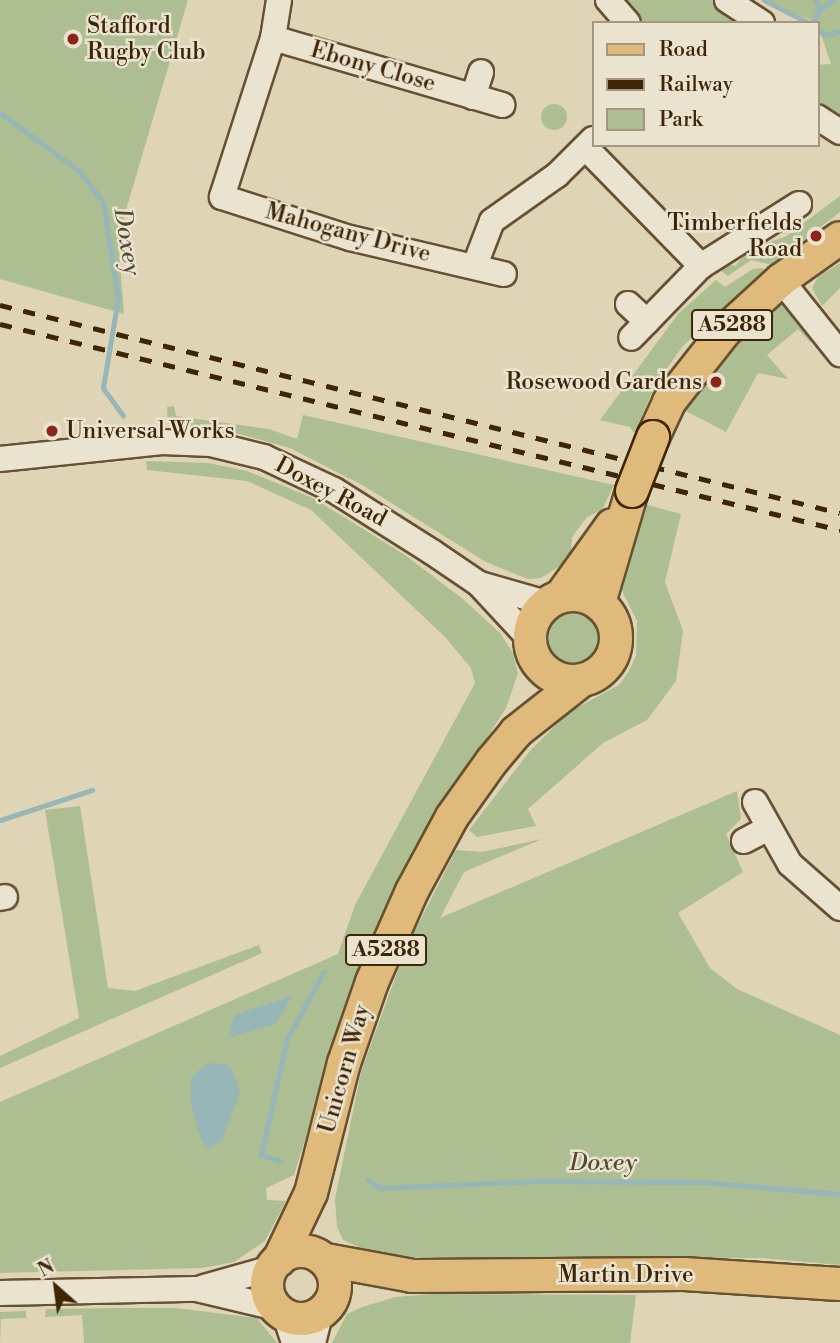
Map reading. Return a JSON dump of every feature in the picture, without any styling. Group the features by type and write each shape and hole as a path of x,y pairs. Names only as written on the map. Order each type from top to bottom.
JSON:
{"main road":[{"name":"A5288","path":"582,680 606,666 617,640 615,626 599,603 629,500 669,402 724,332 781,280 840,238"},
{"name":"A5288","path":"531,647 537,612 554,599 629,500"},
{"path":"554,599 581,595 599,603"},
{"path":"531,647 553,677 582,680"},
{"name":"Unicorn Way","path":"516,732 534,684 531,647"},
{"name":"Unicorn Way","path":"275,1264 311,1194 344,1063 372,982 452,817 516,732 582,680"},
{"name":"Unicorn Way","path":"311,1194 324,1259"},
{"path":"275,1264 303,1251 324,1259"},
{"name":"A5288","path":"324,1259 333,1272 327,1304"},
{"name":"Martin Drive","path":"324,1259 412,1276 684,1274 840,1284"},
{"name":"A5288","path":"275,1264 268,1281 285,1322"},
{"name":"Martin Drive","path":"327,1304 412,1276"},
{"path":"285,1322 327,1304"}],"street":[{"name":"Mahogany Drive","path":"279,0 273,38 219,206 504,274"},
{"path":"608,0 626,21"},
{"path":"727,0 759,21"},
{"name":"Ebony Close","path":"273,38 502,105"},
{"path":"473,97 481,72"},
{"path":"819,118 840,132"},
{"path":"475,265 492,221 590,143"},
{"path":"594,147 701,266"},
{"path":"628,304 639,330 701,266 768,207 799,204"},
{"path":"781,280 840,354"},
{"name":"Doxey Road","path":"0,459 162,442 211,444 264,457 346,496 479,584 531,647"},
{"name":"Doxey Road","path":"479,584 554,599"},
{"path":"755,802 790,864 840,908"},
{"path":"744,841 768,828"},
{"path":"0,1293 197,1289 275,1264"},
{"path":"197,1289 285,1322"},
{"path":"313,1343 327,1304"}],"green space":[{"path":"0,0 188,0 118,237 124,314 0,279"},
{"path":"620,0 714,0 744,21 640,21"},
{"path":"764,0 840,0 840,115 819,101 819,65 831,64 819,29 819,21 812,21"},
{"path":"554,104 563,108 567,117 563,126 554,130 545,126 541,117 545,108"},
{"path":"840,196 840,212 772,265 751,260 728,276 720,270 727,264 735,266 753,247 785,237"},
{"path":"840,263 840,288 822,306 812,288 818,277"},
{"path":"753,269 765,270 682,347 656,384 634,433 630,427 600,420 678,314 716,280 725,287"},
{"path":"778,300 793,304 814,339 810,342 798,329 767,355 788,379 758,373 726,432 680,408 694,384"},
{"path":"174,406 176,416 269,429 297,439 303,415 614,485 602,510 587,517 572,537 571,553 560,566 541,578 528,579 486,562 364,486 290,448 221,429 168,424 167,407"},
{"path":"146,461 208,463 247,471 313,498 405,555 464,600 500,633 513,653 518,673 506,708 407,863 362,957 294,1175 266,1188 267,1200 286,1201 265,1241 234,1262 202,1268 0,1273 0,1102 338,954 355,905 475,683 471,668 446,638 311,510 247,481 147,470"},
{"path":"644,504 681,514 665,582 683,631 676,681 647,720 603,743 528,809 536,826 477,837 469,830 530,751 569,712 619,685 629,671 636,656 637,621 622,591 622,578 631,542 636,542"},
{"path":"568,608 580,608 599,621 604,638 602,650 591,663 580,668 568,668 549,655 544,644 544,632 557,613"},
{"path":"737,791 741,819 726,834 743,872 678,913 710,968 737,989 840,1035 840,1265 761,1258 409,1257 368,1251 343,1240 337,1227 335,1199 361,1072 406,948 456,850 482,852 542,839 464,872 440,918"},
{"path":"80,806 108,988 135,991 259,945 262,953 0,1068 0,1056 79,1018 45,810"},
{"path":"432,1294 636,1295 630,1343 332,1343 347,1314 396,1297"},
{"path":"176,1308 257,1318 277,1343 84,1343 82,1315 46,1317 46,1309"},
{"path":"26,1311 26,1318 1,1319 0,1343 0,1312"}],"water":[{"path":"292,996 276,1024 228,1038 234,1015"},
{"path":"207,1063 230,1065 240,1092 222,1140 210,1148 202,1142 191,1105 191,1078"}],"waterway":[{"path":"764,0 805,21"},
{"path":"813,21 820,9 815,0"},
{"path":"820,9 834,0"},
{"path":"819,30 825,35 840,31"},
{"name":"Doxey","path":"0,113 79,171 103,202 118,298 103,388 123,416"},
{"path":"0,820 92,790"},
{"name":"Doxey","path":"280,1161 261,1155 287,1039 324,971"},
{"name":"Doxey","path":"368,1180 380,1188 541,1181 703,1182 840,1194"}],"railway":[{"path":"0,305 840,513"},
{"path":"0,324 840,530"}],"place":[{"name":"Stafford Rugby Club","path":"73,39"},
{"name":"Timberfields Road","path":"816,236"},
{"name":"Rosewood Gardens","path":"716,382"},
{"name":"Universal Works","path":"52,431"}]}
